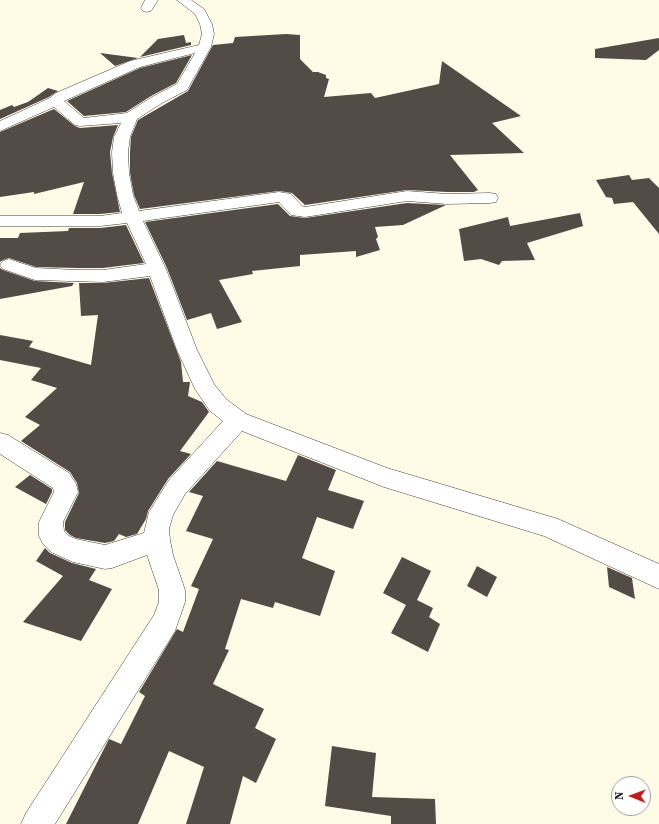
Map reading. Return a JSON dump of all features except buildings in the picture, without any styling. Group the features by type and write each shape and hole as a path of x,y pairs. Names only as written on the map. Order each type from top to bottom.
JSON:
{"street":[{"path":"55,101 80,122 91,122 131,117 157,100 182,87 205,46 208,34 206,24 200,12 183,0"},
{"path":"0,127 55,101 61,96 135,64 205,46"},
{"path":"131,117 122,137 120,152 125,195 132,216 157,268 187,350 206,389 218,405 238,420 384,477 549,527 659,577"},
{"path":"0,221 100,221 279,197 285,198 297,211 301,212 407,196 452,199 490,198"},
{"path":"9,265 35,274 77,276 103,276 157,268"},
{"path":"36,824 165,622 172,602 172,590 160,555 157,540 157,528 161,512 177,487 238,420"},
{"path":"0,442 61,480 64,484 66,492 51,522 52,536 60,544 73,550 105,557 112,556 157,540"}]}
